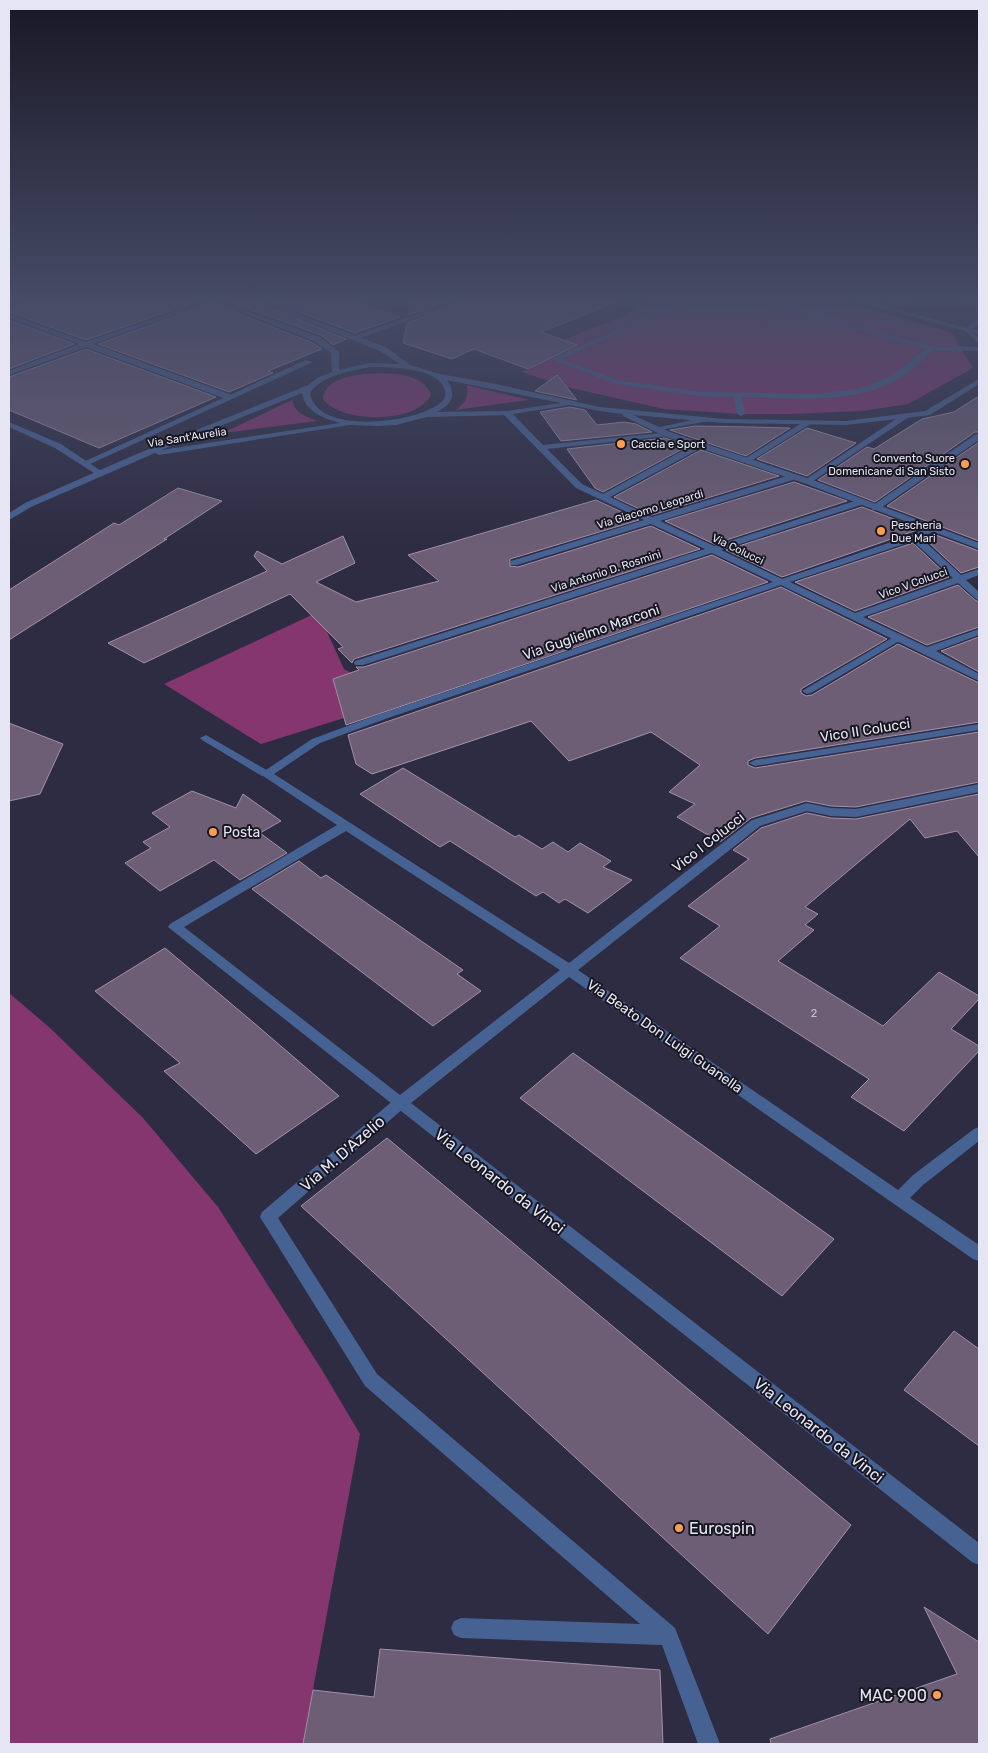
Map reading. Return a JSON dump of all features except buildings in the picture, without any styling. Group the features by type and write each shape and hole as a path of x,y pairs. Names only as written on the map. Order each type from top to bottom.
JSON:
{"street":[{"path":"187,382 229,397"},
{"path":"85,463 264,382"},
{"name":"Via Sant'Aurelia","path":"9,517 28,505 310,387 316,382"},
{"path":"310,387 307,396 310,405 319,413 355,423 380,424 404,421 425,415 439,408 448,400 450,392 445,382"},
{"path":"472,382 600,409 706,419 808,423 846,423 927,413 978,382"},
{"path":"615,382 701,394 815,396 860,391 885,382"},
{"path":"737,394 741,414"},
{"path":"425,415 507,413 576,403"},
{"path":"619,411 655,429 698,446 793,477 979,546"},
{"name":"Via Colucci","path":"507,413 525,428 579,486 927,651 979,678"},
{"path":"807,482 908,415"},
{"path":"655,429 706,419"},
{"name":"Via Sant'Aurelia","path":"142,456 355,423"},
{"path":"745,461 808,423"},
{"path":"9,424 58,446 100,474"},
{"path":"543,447 667,434"},
{"path":"875,508 979,436"},
{"path":"602,498 698,446"},
{"name":"Via Giacomo Leopardi","path":"514,563 793,477"},
{"name":"Via Antonio D. Rosmini","path":"359,663 861,502"},
{"name":"Via Guglielmo Marconi","path":"266,774 316,741 915,537 930,529"},
{"path":"915,537 979,597"},
{"name":"Vico V Colucci","path":"854,617 979,572"},
{"path":"927,651 979,632"},
{"path":"807,691 897,638"},
{"name":"Vico II Colucci","path":"755,762 979,727"},
{"name":"Via Beato Don Luigi Guanella","path":"206,738 266,774 569,970 979,1254"},
{"name":"Vico I Colucci","path":"569,970 756,823 807,807 831,812 856,813 979,789"},
{"name":"Via Leonardo da Vinci","path":"345,826 176,927 979,1555"},
{"name":"Via M. D'Azelio","path":"569,970 400,1103 268,1217 371,1380 668,1635"},
{"path":"900,1198 918,1180 979,1133"},
{"path":"461,1628 668,1635 709,1744"}],"shaded area":[{"path":"334,382 420,382 431,394 424,404 412,411 379,417 362,416 346,413 332,407 323,399 325,391"},
{"path":"551,382 948,382 908,404 862,411 790,414 741,414 664,409"},
{"path":"467,385 529,400 455,410 466,400"},
{"path":"292,400 293,405 298,411 317,421 223,433"},
{"path":"318,612 344,669 351,673 334,679 344,718 261,744 164,684"},
{"path":"9,993 50,1028 143,1118 218,1207 322,1370 360,1434 303,1744 9,1744"}],"place":[{"name":"Caccia e Sport","path":"621,444"},
{"name":"Convento Suore Domenicane di San Sisto","path":"965,464"},
{"name":"Pescheria Due Mari","path":"881,531"},
{"name":"Posta","path":"213,832"},
{"name":"Eurospin","path":"679,1528"},
{"name":"MAC 900","path":"937,1695"}]}
